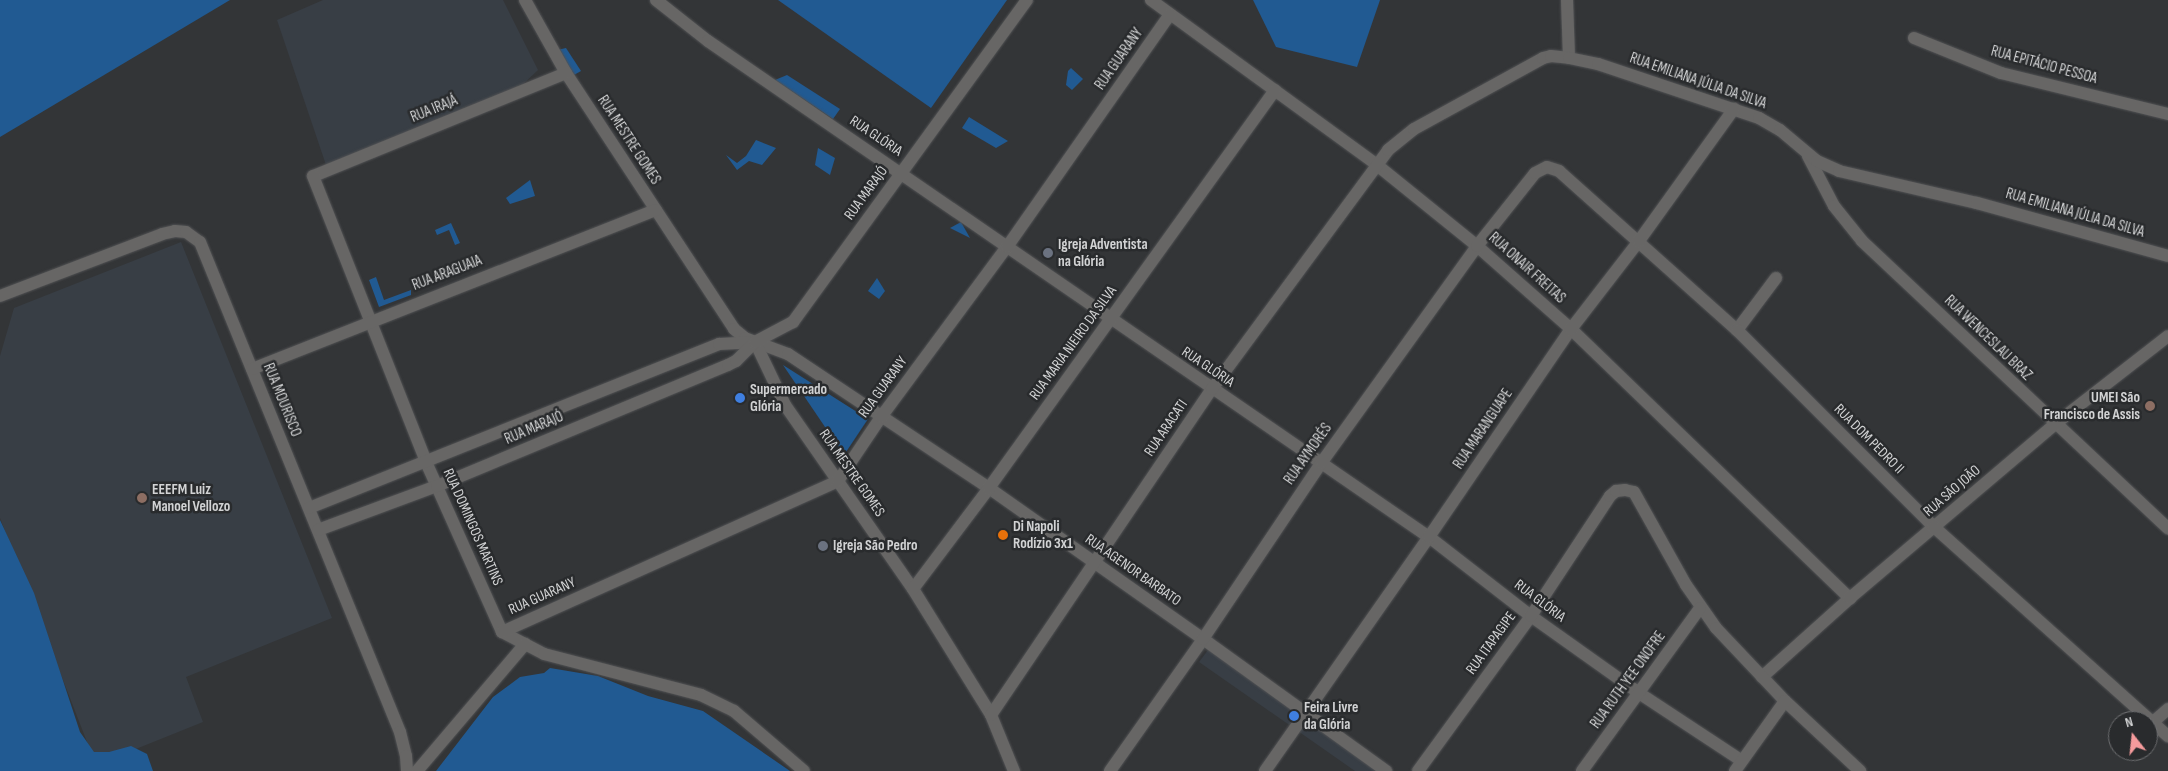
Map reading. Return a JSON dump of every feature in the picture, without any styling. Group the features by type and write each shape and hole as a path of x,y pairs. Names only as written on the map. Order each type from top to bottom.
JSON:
{"street":[{"name":"RUA MESTRE GOMES","path":"526,0 566,73 728,323 745,338 755,342 785,405 913,589 992,715 1014,771"},
{"name":"RUA GLÓRIA","path":"656,0 708,41 1212,390 1322,462 1429,538 1532,616 1639,692 1738,766"},
{"name":"RUA MARAJÓ","path":"318,530 437,486 728,365 736,361 755,342 793,322 1026,0"},
{"name":"RUA ONAIR FREITAS","path":"1150,0 1377,165 1478,246 1571,329 1850,598"},
{"path":"1567,0 1569,58"},
{"name":"RUA GUARANY","path":"502,632 838,481 881,417 1007,247 1170,14"},
{"name":"RUA EPITÁCIO PESSOA","path":"1914,38 2001,73 2168,114"},
{"name":"RUA EMILIANA JÚLIA DA SILVA","path":"1377,165 1394,144 1414,129 1543,58 1551,56 1569,58 1612,68 1734,109 1771,124 1807,154 1839,171 1977,203 2168,256"},
{"name":"RUA IRAJÁ","path":"313,176 566,73"},
{"name":"RUA MARIA NIEIRO DA SILVA","path":"913,589 989,488 1275,90"},
{"name":"RUA MARANGUAPE","path":"1265,771 1429,538 1571,329 1639,241 1734,109"},
{"name":"RUA WENCESLAU BRAZ","path":"1807,154 1834,206 1862,241 2055,424 2167,525"},
{"name":"RUA ARACATI","path":"992,715 1212,390 1377,165"},
{"name":"RUA DOM PEDRO II","path":"1547,168 1559,171 1737,330 1934,527 2141,711"},
{"name":"RUA AYMORÉS","path":"1110,771 1322,462 1478,246 1535,173 1547,168"},
{"name":"RUA DOMINGOS MARTINS","path":"313,176 372,320 426,462 502,632"},
{"name":"RUA ARAGUAIA","path":"252,369 372,320 656,210"},
{"name":"RUA MOURISCO","path":"0,296 162,234 175,231 186,232 200,242 400,732 406,756 407,771"},
{"path":"1737,330 1776,278"},
{"name":"RUA SÃO JOÃO","path":"1762,676 1850,598 2055,424 2168,336"},
{"name":"RUA MARAJÓ","path":"309,508 719,344 755,342"},
{"name":"RUA AGENOR BARBATO","path":"755,342 788,354 989,488 1203,638 1386,771"},
{"name":"RUA ITAPAGIPE","path":"1418,771 1532,616 1610,496 1616,491 1634,492 1700,608"},
{"path":"1700,608 1784,701 1860,771"},
{"name":"RUA RUTH YEE ONOFRE","path":"1582,771 1700,608"},
{"path":"502,632 544,654 701,695 734,711 804,771"},
{"path":"417,771 525,644"},
{"path":"1738,766 1784,701"},
{"path":"2158,718 2168,709"},
{"name":"RUA DOM PEDRO II","path":"2158,727 2168,736"}],"shaded area":[{"path":"0,0 230,0 0,137"},
{"path":"323,0 503,0 538,70 518,89 326,165 277,20"},
{"path":"778,0 1007,0 931,108"},
{"path":"1253,0 1380,0 1357,67 1276,47"},
{"path":"566,48 581,71 574,75 557,50"},
{"path":"1071,68 1083,79 1072,90 1066,85 1068,71"},
{"path":"787,75 840,109 833,119 775,80"},
{"path":"969,117 1008,141 996,148 962,128"},
{"path":"756,140 776,148 762,165 749,161 737,170 726,155 737,163 746,156"},
{"path":"818,148 835,158 830,175 815,165"},
{"path":"530,180 535,196 510,204 506,198"},
{"path":"961,222 970,238 950,228"},
{"path":"451,223 460,243 455,245 449,230 437,235 435,230"},
{"name":"EEEFM Luiz Manoel Vellozo","path":"181,242 332,618 186,677 203,722 96,765 0,518 0,356 14,308"},
{"path":"376,277 384,300 411,290 411,295 379,307 369,280"},
{"path":"877,278 885,291 879,299 868,291"},
{"path":"783,365 868,419 844,455"},
{"path":"0,520 34,593 80,732 94,752 109,752 131,746 147,754 153,771 0,771"},
{"name":"Feira Livre da Glória","path":"1211,646 1389,771 1355,771 1199,662"},
{"path":"550,668 598,676 648,696 703,711 790,771 436,771 493,697 520,677 544,673"}],"place":[{"name":"Igreja Adventista na Glória","path":"1048,253"},
{"name":"Supermercado Glória","path":"740,398"},
{"name":"UMEI São Francisco de Assis","path":"2150,406"},
{"name":"EEEFM Luiz Manoel Vellozo","path":"142,498"},
{"name":"Di Napoli Rodízio 3x1","path":"1003,535"},
{"name":"Igreja São Pedro","path":"823,546"},
{"name":"Feira Livre da Glória","path":"1294,716"}]}
